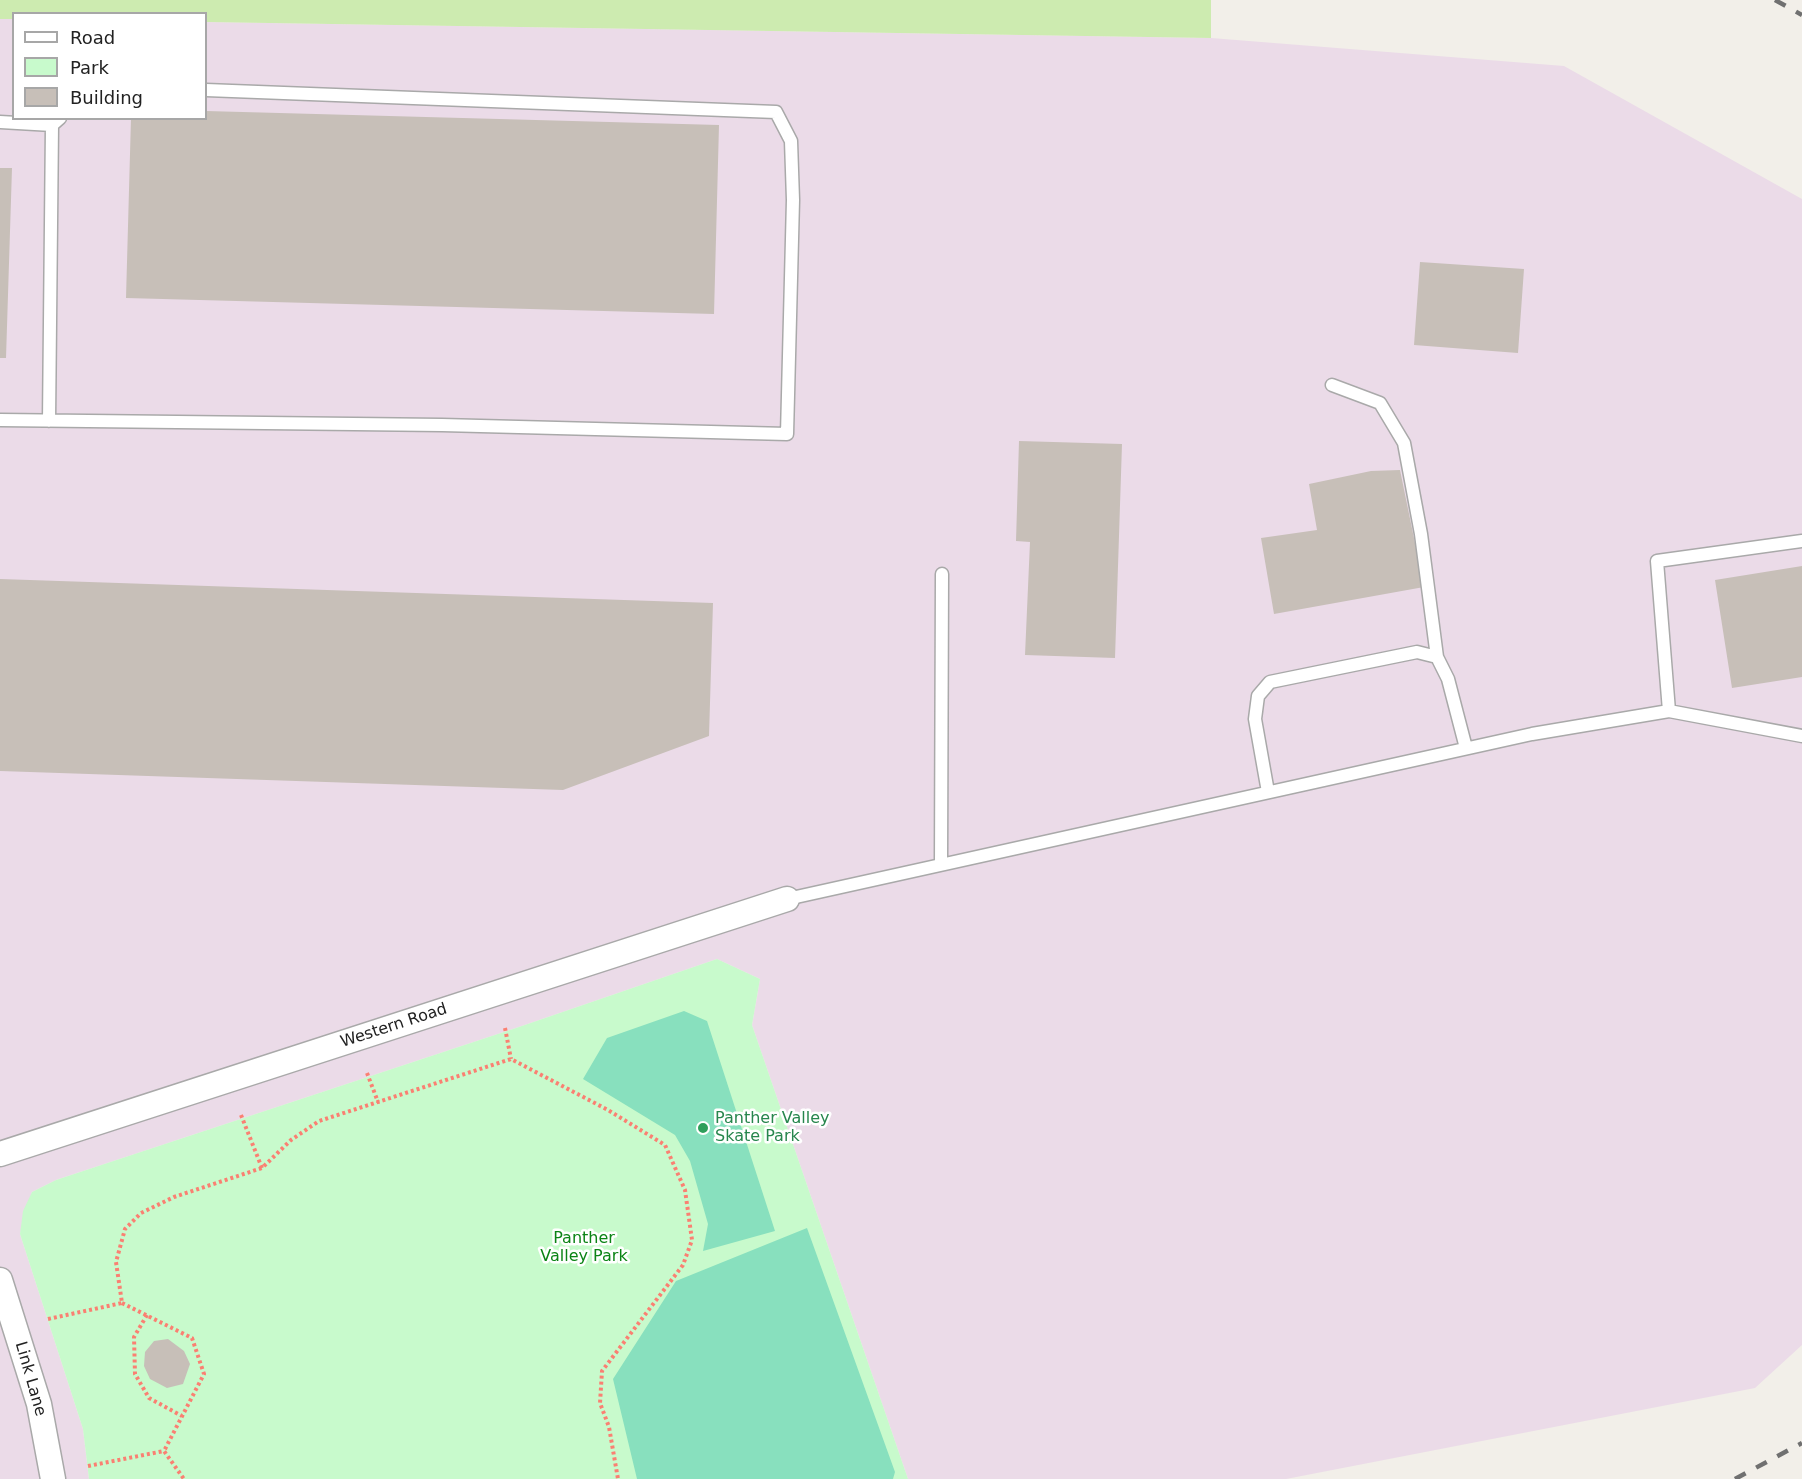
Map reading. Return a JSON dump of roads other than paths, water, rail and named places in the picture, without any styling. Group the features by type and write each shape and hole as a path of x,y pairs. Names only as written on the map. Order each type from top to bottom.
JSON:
{"street":[{"name":"Western Road","path":"0,1154 787,899"},
{"name":"Link Lane","path":"0,1280 39,1404 53,1479"}],"lane":[{"path":"0,420 442,425 788,434 793,200 791,141 776,112 207,90"},
{"path":"0,122 56,122 49,421"},
{"path":"1332,385 1380,403 1404,443 1421,534 1437,657 1448,679 1466,748"},
{"path":"1669,711 1657,561 1802,542"},
{"path":"941,864 942,574"},
{"path":"1268,792 1255,718 1258,696 1270,682 1417,652 1437,657"},
{"path":"787,899 1466,748 1532,734 1669,711 1802,736"}],"railway":[{"path":"1775,0 1802,15"},
{"path":"1735,1479 1802,1443"}],"place":[{"name":"Panther Valley Skate Park","path":"703,1128"}],"park label":[{"name":"Panther Valley Park","path":"584,1248"}]}
